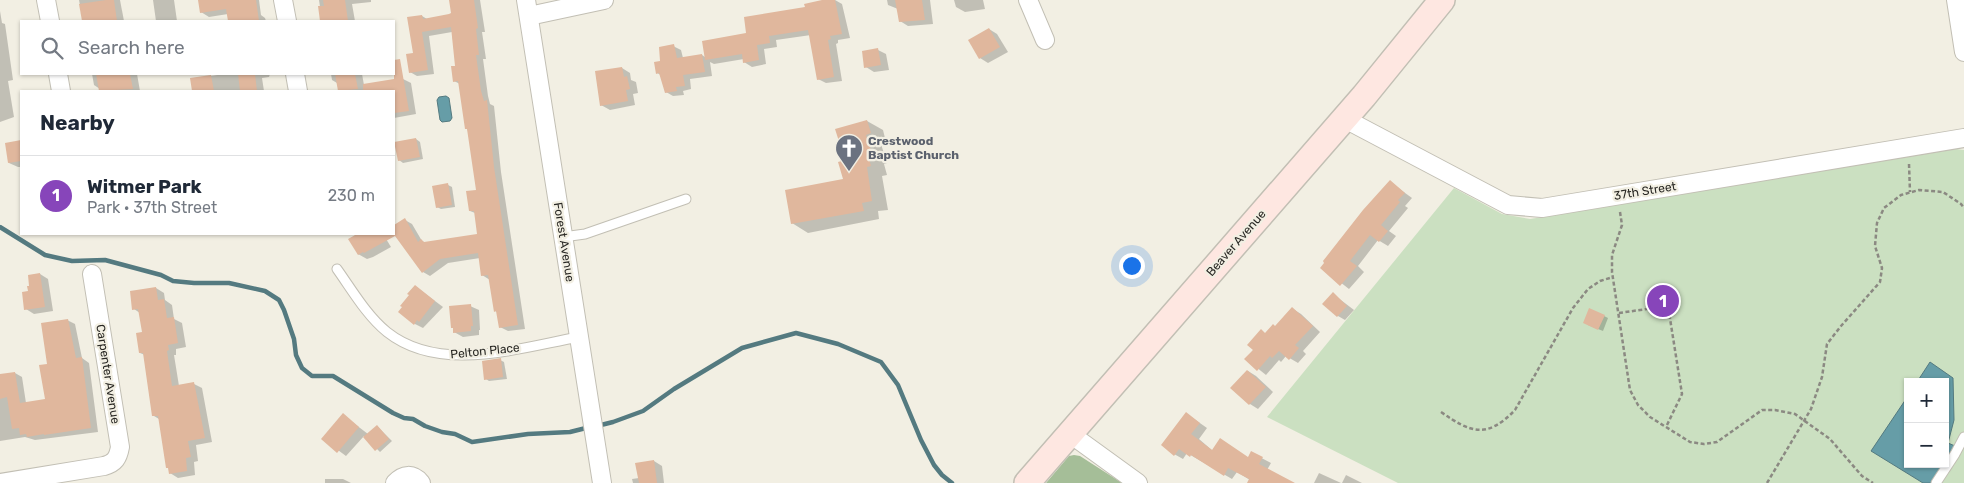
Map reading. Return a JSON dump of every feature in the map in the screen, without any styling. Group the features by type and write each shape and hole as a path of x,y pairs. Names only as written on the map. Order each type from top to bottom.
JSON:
{"main road":[{"name":"Beaver Avenue","path":"1027,483 1398,57 1442,0"}],"street":[{"path":"46,0 50,20"},
{"path":"283,0 286,20"},
{"path":"527,8 604,0"},
{"path":"1028,0 1045,40"},
{"path":"1956,0 1964,52"},
{"name":"Forest Avenue","path":"527,8 601,476"},
{"path":"58,75 61,90"},
{"path":"295,75 298,90"},
{"name":"37th Street","path":"1344,119 1508,204 1542,208 1964,138"},
{"name":"Carpenter Avenue","path":"0,483 104,466 115,461 118,455 120,447 92,274"},
{"path":"1069,433 1138,483"},
{"path":"395,483 407,475 413,476 421,483"}],"lane":[{"path":"563,237 585,234 686,199"},
{"name":"Pelton Place","path":"337,269 360,302 386,331 406,345 424,352 449,356 490,353 578,337"},
{"path":"1936,483 1964,437"}],"path":[{"path":"1909,147 1910,192"},
{"path":"1767,483 1811,409 1822,377 1827,344 1880,282 1882,268 1875,246 1877,223 1884,208 1901,195 1919,190 1942,192 1964,208"},
{"path":"1617,196 1622,225 1612,255 1613,277 1630,390 1638,405 1650,417 1690,442 1704,444 1717,442 1762,410 1775,410 1795,414 1830,439 1862,476 1873,483"},
{"path":"1441,412 1461,426 1471,429 1482,430 1504,421 1515,410 1573,308 1588,289 1600,281 1613,277"},
{"path":"1619,313 1668,306 1682,394 1666,427"}],"green space":[{"path":"1956,149 1964,150 1964,483 1398,483 1267,417 1454,188 1502,214 1530,219"},
{"path":"1069,456 1080,456 1122,483 1046,483"}],"water":[{"path":"446,96 449,98 452,118 450,121 442,122 440,120 437,100 439,97"},
{"path":"1930,362 1953,378 1954,420 1949,439 1949,378 1920,378"},
{"path":"1904,402 1904,468 1940,468 1931,483 1923,483 1871,451"},
{"path":"1949,443 1955,446 1949,454"}],"building":[{"path":"114,0 117,20 82,20 79,4"},
{"path":"198,0 256,0 259,20 228,20 226,9 200,13"},
{"path":"323,0 345,0 348,20 320,20 318,6 324,6"},
{"path":"449,0 474,0 479,55 476,55 481,91 484,101 487,100 494,167 518,325 499,328 496,311 494,312 488,275 481,276 478,253 440,259 422,273 395,236 358,255 348,239 355,235 395,235 395,224 405,218 418,242 421,239 424,242 477,234 474,211 469,211 466,191 476,190 458,81 453,82 451,66 455,66 451,27 422,32 428,70 409,73 406,54 413,53 407,17 422,15 423,19 451,13"},
{"path":"822,0 835,0 842,34 830,36 831,39 828,40 834,77 817,80 808,30 769,36 770,43 757,45 759,60 743,63 742,54 705,60 702,41 746,33 744,17 805,7 804,4"},
{"path":"895,0 922,0 925,20 899,22"},
{"path":"989,28 1000,47 979,59 968,40"},
{"path":"674,44 677,58 702,54 705,72 683,75 685,86 676,87 677,91 665,93 659,73 656,74 654,62 660,61 659,47"},
{"path":"878,48 881,65 864,68 862,51"},
{"path":"400,59 409,111 395,113 395,90 363,90 363,84 394,79 395,60"},
{"path":"622,67 624,77 627,76 630,89 626,90 628,101 600,106 595,71"},
{"path":"96,75 130,75 133,89 99,90"},
{"path":"211,75 214,90 192,90 190,78"},
{"path":"238,75 255,75 257,90 240,90"},
{"path":"335,75 355,75 358,89 338,90"},
{"name":"Crestwood Baptist Church","path":"867,120 871,133 866,135 872,154 868,155 871,166 867,167 872,201 862,203 864,211 791,224 785,190 843,179 838,162 845,160 835,129"},
{"path":"416,138 420,157 398,161 395,142"},
{"path":"20,140 20,161 8,163 5,143"},
{"path":"1390,180 1405,193 1381,225 1388,231 1379,242 1370,235 1350,261 1357,266 1340,286 1320,268 1324,263 1323,261 1363,210"},
{"path":"448,183 452,205 436,208 432,186"},
{"path":"40,273 45,307 24,310 22,292 28,291 28,275"},
{"path":"415,285 435,301 419,322 417,320 414,325 398,312 402,307 400,306 409,295 407,294"},
{"path":"156,287 158,300 164,299 167,318 174,317 178,343 168,345 169,350 167,351 172,386 194,382 205,438 188,441 191,457 186,458 187,471 169,474 168,468 166,468 158,416 152,416 143,353 139,353 136,333 142,332 138,309 132,310 130,291"},
{"path":"1333,292 1347,306 1337,317 1322,304"},
{"path":"471,304 473,326 471,326 471,331 453,333 449,306"},
{"path":"1292,307 1313,326 1295,345 1299,348 1289,360 1279,351 1272,358 1270,356 1257,371 1244,359 1253,350 1247,345 1261,329 1265,333 1273,324 1275,326"},
{"path":"1589,308 1605,315 1598,330 1583,323"},
{"path":"68,319 76,358 82,357 91,428 27,437 26,434 20,435 19,428 12,429 7,397 0,399 0,374 15,372 20,403 45,399 39,365 47,364 41,323"},
{"path":"501,358 503,377 484,380 482,361"},
{"path":"1247,370 1266,387 1249,405 1230,388"},
{"path":"1186,412 1200,423 1191,434 1212,450 1220,438 1248,457 1251,451 1263,457 1259,464 1295,483 1247,483 1249,479 1228,468 1224,476 1179,449 1174,456 1161,445"},
{"path":"343,413 359,427 337,453 321,439"},
{"path":"377,425 389,439 375,451 363,437"},
{"path":"654,460 657,483 639,483 635,463"}],"waterway":[{"path":"0,227 45,255 72,261 105,260 161,275 173,281 229,283 265,291 279,300 294,339 296,355 302,368 312,376 333,376 393,413 404,418 413,419 442,432 455,434 472,442 528,434 570,432 590,427"},
{"path":"597,426 643,411 674,389 742,348 796,333 838,344 881,362 898,385 921,440 934,465 952,483"}],"place":[{"name":"Crestwood Baptist Church","path":"849,172"},
{"name":"Witmer Park","path":"1663,301"}]}
